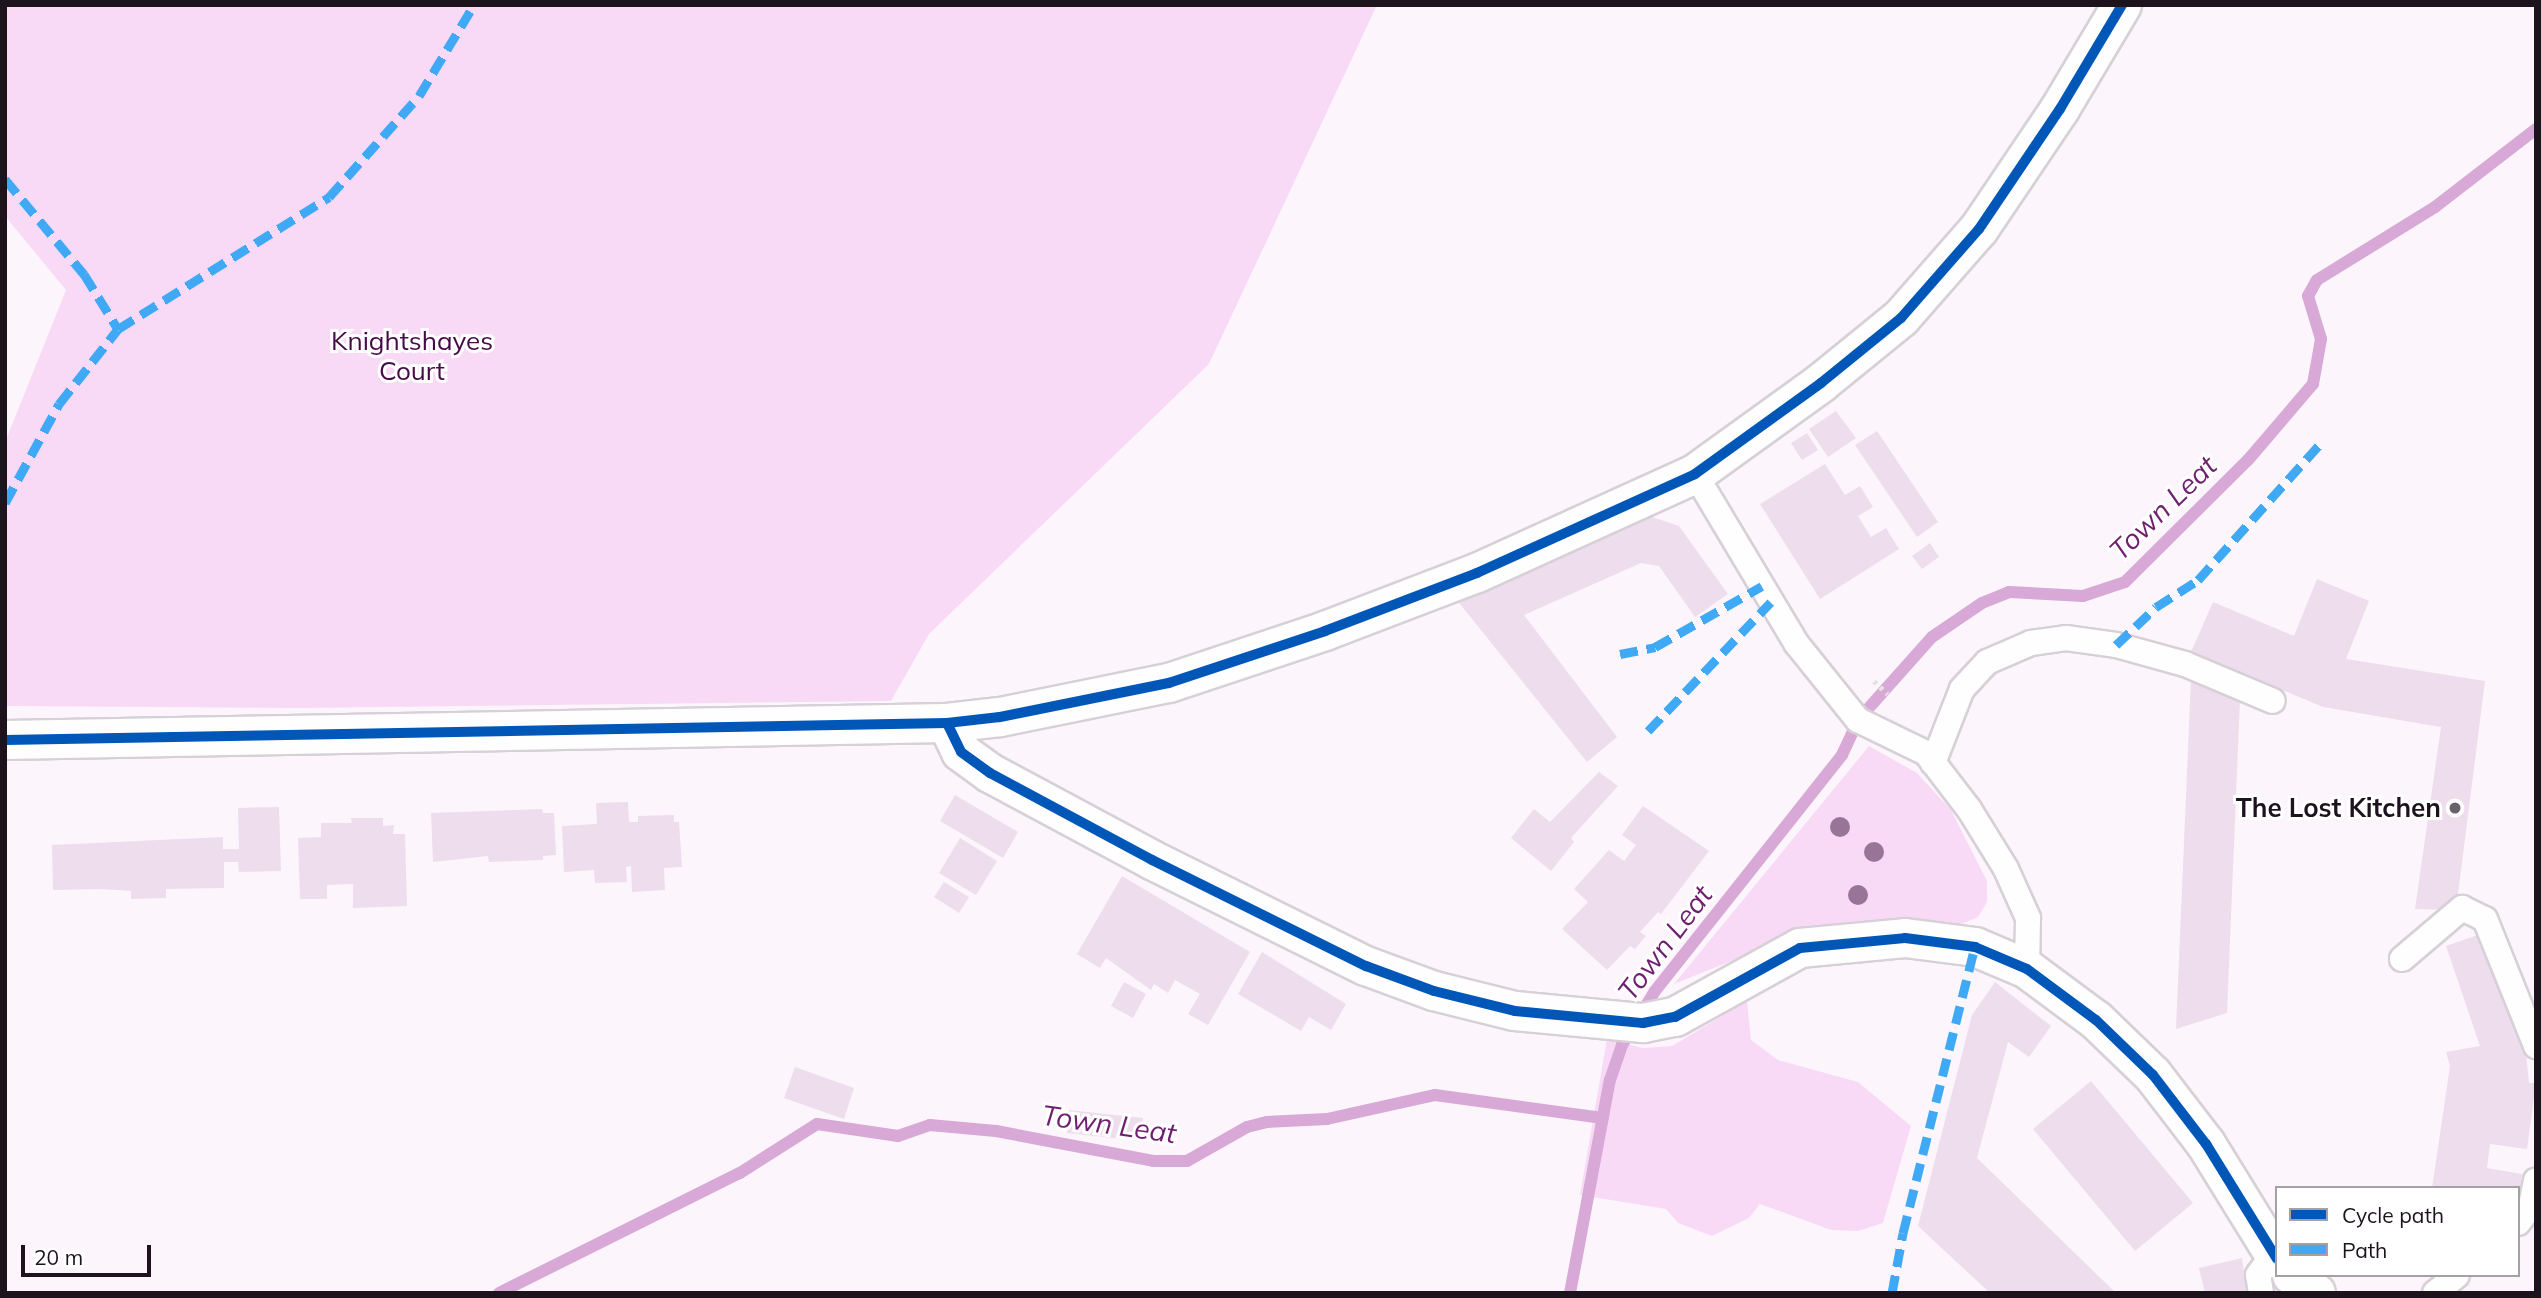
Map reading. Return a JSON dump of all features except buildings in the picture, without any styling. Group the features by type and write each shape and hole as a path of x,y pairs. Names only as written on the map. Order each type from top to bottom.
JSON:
{"street":[{"path":"5,740 947,723 1038,710 1169,682 1312,635 1477,573 1695,474 1821,383 1901,318 1979,229 2060,109 2122,5"},
{"path":"947,723 961,752 990,773 1366,966 1434,991 1515,1011 1615,1023 1675,1017 1800,948 1905,938 1975,947 2027,969 2096,1020 2153,1075 2206,1144 2275,1253"},
{"path":"2297,1277 2316,1293"}],"lane":[{"path":"1695,474 1796,643 1858,720 1926,753 2006,869 2028,918 2027,969"},
{"path":"1933,763 1962,689 1987,662 2031,643 2066,638 2116,645 2185,664 2273,701"},
{"path":"2402,959 2462,908 2485,919 2536,1046"},
{"path":"2520,1220 2531,1206 2536,1180"},
{"path":"2261,1293 2258,1275 2275,1266"},
{"path":"2435,1293 2455,1277"}],"path":[{"path":"1864,671 1891,696"}],"green space":[{"name":"Knightshayes Court","path":"5,5 1377,5 1209,364 929,634 891,701 303,708 5,706 5,442 66,290 5,216"},
{"path":"1869,746 1917,773 1951,810 1987,881 1987,902 1978,917 1959,925 1888,922 1791,937 1674,984"},
{"path":"1747,1001 1751,1040 1778,1060 1858,1082 1911,1126 1883,1223 1858,1231 1831,1230 1760,1204 1749,1218 1712,1236 1678,1223 1666,1209 1580,1195 1607,1039 1643,1048 1672,1046"}],"waterway":[{"name":"Town Leat","path":"1570,1293 1610,1080 1622,1045 1655,991 1842,755 1858,720 1932,637 1982,603 2009,592 2083,596 2125,582 2248,460 2313,384 2321,339 2308,296 2317,280 2435,207 2536,129"},
{"name":"Town Leat","path":"499,1293 740,1173 817,1124 898,1136 930,1125 996,1131 1153,1161 1187,1161 1247,1127 1267,1122 1327,1119 1435,1095 1602,1118"}],"marked path":[{"path":"5,503 59,404 118,329 329,197 419,96 474,5"},
{"path":"5,179 84,274 118,329"},
{"path":"2116,645 2156,607 2198,580 2320,444"},
{"path":"1620,654 1655,647 1762,586"},
{"path":"1648,731 1771,602"},
{"path":"1892,1293 1903,1233 1975,947"}],"cycle path":[{"path":"5,740 947,723 1000,717 1169,683 1325,631 1477,573 1695,474 1821,383 1901,318 1979,229 2060,109 2122,5"},
{"path":"947,723 961,752 990,773 1152,860 1366,966 1434,991 1515,1011 1643,1023 1675,1017 1800,948 1905,938 1975,947 2027,969 2096,1020 2153,1075 2206,1144 2275,1256"}],"place":[{"name":"The Lost Kitchen","path":"2455,808"}]}
